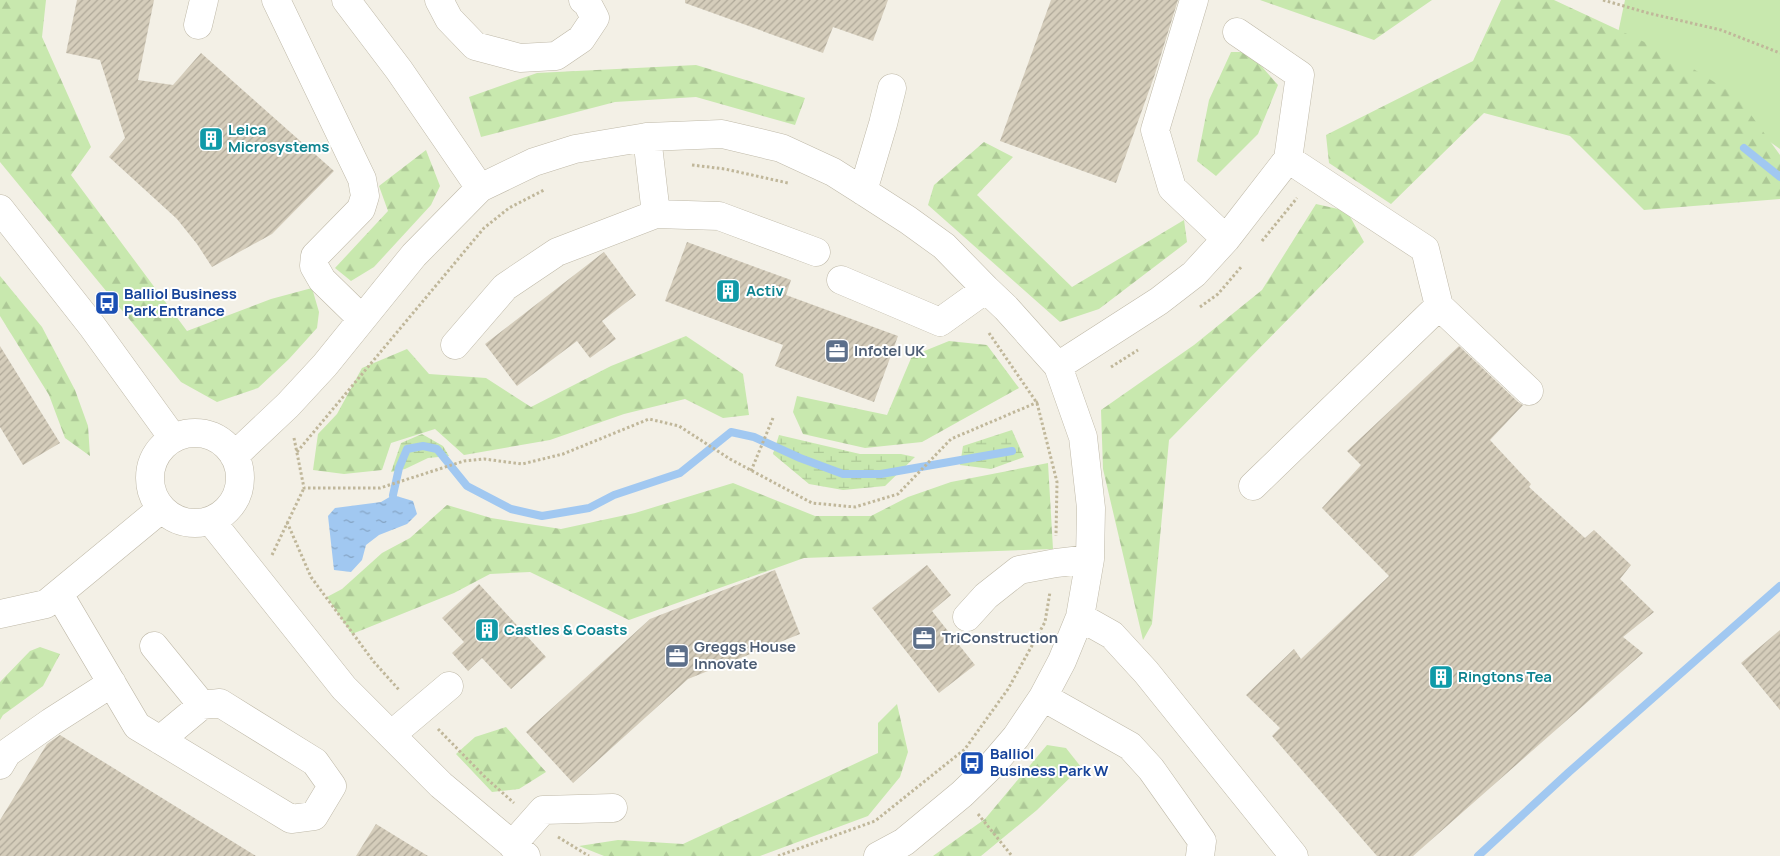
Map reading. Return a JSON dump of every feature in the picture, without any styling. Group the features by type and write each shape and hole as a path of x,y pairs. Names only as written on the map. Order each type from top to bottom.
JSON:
{"street":[{"path":"276,0 362,179 365,196 360,209 315,256 314,266 322,280 362,318"},
{"path":"346,0 399,70 480,188"},
{"path":"439,0 449,19 475,46 520,58 556,56 581,39 595,18 586,1 583,0"},
{"path":"1194,0 1156,130 1172,188 1226,239"},
{"path":"1062,378 1194,274 1226,239 1288,159 1300,75 1237,32"},
{"path":"863,191 884,124 892,88"},
{"path":"234,456 288,405 325,365 414,255 480,188 534,162 575,149 648,148 722,134 781,148 833,172 908,220 944,246 976,296 1006,308 1062,378 1083,436 1092,508 1090,560 1080,617 1062,661 1043,697 1004,751 962,794 904,842 878,856"},
{"path":"648,148 656,214"},
{"path":"1288,159 1424,249 1439,306 1529,391"},
{"path":"0,209 92,326 173,438"},
{"path":"455,345 504,287 557,252 656,214 719,216 816,252"},
{"path":"841,280 940,322 976,296"},
{"path":"1253,486 1439,306"},
{"path":"202,433 219,440 234,456 240,475 238,493 233,503 220,516 211,521 196,524 174,519 161,509 152,493 150,475 153,460 161,448 173,438 185,434 202,433"},
{"path":"0,614 46,604 161,509"},
{"path":"211,521 344,688 440,785 519,851 543,810 612,808"},
{"path":"967,617 986,596 1018,570 1056,563 1090,560"},
{"path":"59,594 137,726 160,740 291,819 314,816 332,786 315,762 220,703 202,705 160,740"},
{"path":"1080,617 1112,635 1146,672 1294,856"},
{"path":"154,646 202,705"},
{"path":"0,765 7,753 112,683"},
{"path":"391,735 449,686"},
{"path":"1043,697 1130,746 1151,769 1202,841 1200,856"}],"path":[{"path":"1603,0 1648,13 1721,30 1780,53"},
{"path":"648,148 725,169 796,185"},
{"path":"297,452 484,228 510,208 545,190"},
{"path":"778,856 875,821 965,749 1008,689 1045,622 1056,563 1057,482 1037,402 976,296"},
{"path":"304,488 380,488 437,468 464,461 484,459 522,464 563,454 649,419 679,426 751,471 812,503 855,507 898,494 951,439 1037,402 1062,378"},
{"path":"259,581 304,488 288,405"},
{"path":"751,471 772,418"},
{"path":"962,794 1012,856"}],"green space":[{"path":"0,0 46,0 42,37 91,147 71,175 187,331 271,299 312,288 319,312 317,328 289,359 258,388 217,402 181,382 0,162"},
{"path":"1260,0 1432,0 1374,40"},
{"path":"1501,0 1554,0 1668,53 1738,97 1780,155 1780,199 1644,210 1570,136 1484,113 1391,204 1329,163 1326,135 1473,61"},
{"path":"1625,0 1780,0 1780,149 1618,33"},
{"path":"1231,52 1249,52 1278,85 1258,134 1216,176 1197,161 1209,100"},
{"path":"696,65 805,98 795,125 696,97 615,102 481,137 469,97 537,73"},
{"path":"984,142 1013,157 977,195 1072,287 1184,220 1187,242 1099,309 1060,322 928,205 934,185"},
{"path":"426,150 440,186 431,205 374,267 351,281 335,268 388,211 379,186"},
{"path":"1316,204 1347,211 1364,242 1169,440 1152,624 1143,640 1103,469 1101,410 1194,345 1262,290"},
{"path":"0,276 42,327 75,390 88,426 90,456 65,438 49,395 0,316"},
{"path":"686,336 743,374 749,415 723,418 685,399 624,414 550,440 464,455 435,429 391,443 382,470 344,474 313,470 318,434 337,414 362,368 407,349 429,374 486,378 531,407 611,366"},
{"path":"949,341 987,345 1019,388 922,442 865,448 803,434 793,412 797,396 887,415 912,356"},
{"path":"1012,430 1024,457 991,469 960,465 963,446"},
{"path":"422,434 443,446 449,456 428,458 405,469 391,472 401,443"},
{"path":"779,435 860,454 901,454 915,457 885,486 843,490 809,484 773,454"},
{"path":"1048,463 1053,549 804,558 629,620 530,572 490,574 454,593 352,634 327,597 342,589 382,553 410,538 447,505 491,518 561,529 635,513 733,483 815,516 871,516 908,497 951,482"},
{"path":"40,647 60,654 43,686 3,715 0,720 0,682 30,651"},
{"path":"897,704 908,752 900,777 868,816 760,856 604,856 579,846 618,840 683,844 878,753 878,723"},
{"path":"506,727 546,772 519,789 492,792 456,754 475,737"},
{"path":"1047,745 1066,748 1081,767 1037,810 981,856 933,856 985,819"}],"water":[{"path":"393,495 413,501 417,514 407,524 379,535 366,545 362,560 351,572 334,570 328,516 335,508 381,502"}],"building":[{"name":"Leica Microsystems","path":"77,0 154,0 138,80 173,85 201,53 334,171 272,234 212,267 177,219 109,157 125,138 100,60 66,53"},
{"path":"685,0 888,0 873,41 833,27 823,53 685,3"},
{"path":"1051,0 1178,0 1155,74 1116,183 1000,141"},
{"path":"687,242 791,280 786,295 898,336 874,402 775,366 783,345 665,301"},
{"path":"604,252 636,295 602,321 616,339 590,358 577,341 517,386 485,344"},
{"path":"0,346 60,443 23,465 0,427"},
{"name":"Ringtons Tea","path":"1459,346 1523,405 1490,440 1531,484 1529,487 1585,538 1594,530 1631,565 1620,579 1654,612 1623,637 1643,653 1413,856 1377,856 1272,736 1280,728 1246,695 1294,649 1301,659 1389,576 1322,508 1361,465 1347,451"},
{"name":"TriConstruction","path":"927,565 951,595 932,611 975,665 939,693 872,608"},
{"name":"Greggs House Innovate","path":"775,570 800,634 688,679 573,783 526,732 650,619"},
{"name":"Castles & Coasts","path":"479,584 546,657 511,689 482,658 468,671 452,653 464,642 442,618"},
{"path":"1780,630 1780,710 1741,663"},
{"path":"60,735 256,856 0,856 0,820 47,744"},
{"path":"376,824 428,856 356,856"}],"waterway":[{"path":"1744,148 1780,177"},
{"path":"393,495 399,468 407,449 423,446 437,449 467,486 511,509 542,516 589,508 614,495 680,473 731,432 754,437 800,458 843,474 881,474 1012,451"},
{"path":"1478,856 1569,772 1780,586"}],"place":[{"name":"Leica Microsystems","path":"211,139"},
{"name":"Activ","path":"728,291"},
{"name":"Balliol Business Park Entrance","path":"107,303"},
{"name":"Infotel UK","path":"837,351"},
{"name":"Castles & Coasts","path":"487,630"},
{"name":"TriConstruction","path":"924,638"},
{"name":"Greggs House Innovate","path":"677,656"},
{"name":"Ringtons Tea","path":"1441,677"},
{"name":"Balliol Business Park W","path":"972,763"}]}
